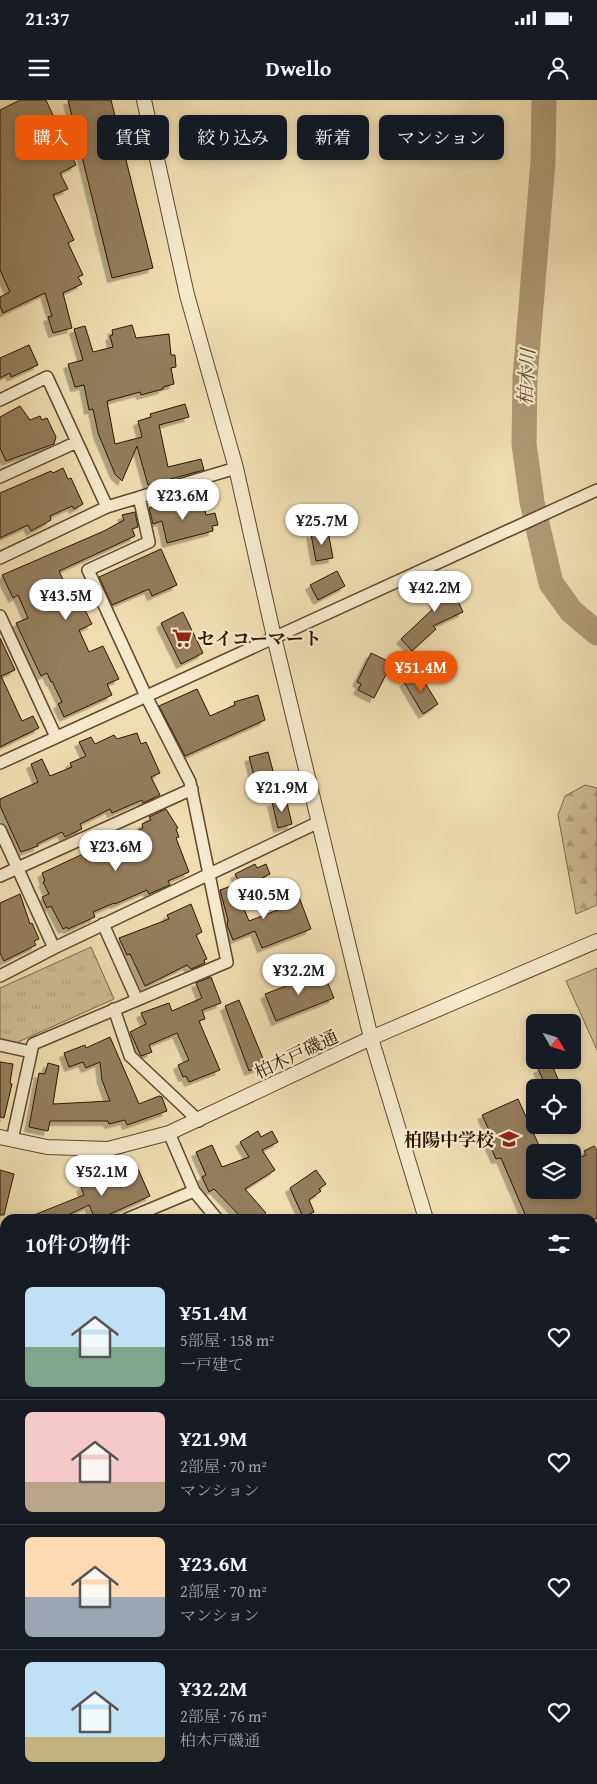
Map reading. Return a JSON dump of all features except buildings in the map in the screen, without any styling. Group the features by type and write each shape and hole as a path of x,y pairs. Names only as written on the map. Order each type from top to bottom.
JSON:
{"street":[{"path":"144,100 187,295 236,468 274,637 371,1038 424,1214"},
{"path":"0,400 47,378 107,507"},
{"path":"0,477 77,442"},
{"path":"0,558 107,507 236,468"},
{"path":"0,762 597,490"},
{"path":"6,1139 33,1044 226,962 192,789 146,696 88,570 149,542 139,497"},
{"path":"0,616 56,737"},
{"path":"0,876 192,789"},
{"path":"0,976 103,924 319,822"},
{"path":"0,830 54,948"},
{"path":"103,924 137,1000"},
{"name":"柏木戸磯通","path":"6,1139 47,1147 108,1149 169,1133 371,1038 597,941"},
{"path":"114,1010 130,1056 199,1120"},
{"path":"0,1045 31,1052"},
{"path":"169,1133 194,1191 213,1214"},
{"path":"141,1214 194,1191"}],"green space":[{"path":"585,785 597,788 597,905 576,914 558,815 565,796"},
{"path":"91,947 114,999 16,1043 0,1039 0,988"},
{"path":"597,968 597,1050 581,1014 566,981"}],"waterway":[{"name":"柏木川","path":"544,100 543,162 525,378 524,444 532,502 551,583 571,611 597,633"}],"place":[{"name":"セイコーマート","path":"182,638"},
{"name":"柏陽中学校","path":"509,1139"}]}
